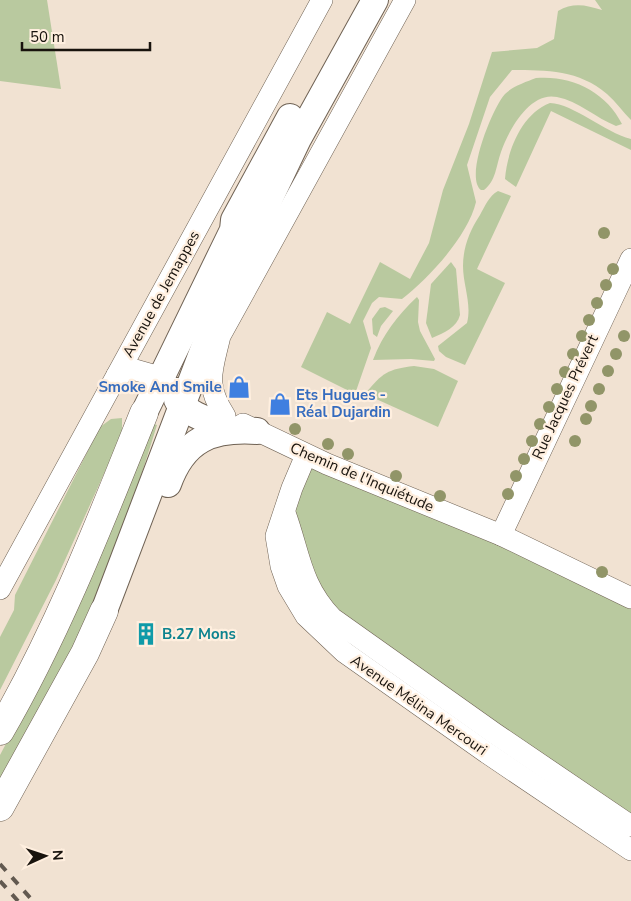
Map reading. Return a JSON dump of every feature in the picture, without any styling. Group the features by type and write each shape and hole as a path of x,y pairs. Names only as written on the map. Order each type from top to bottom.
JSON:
{"highway":[{"path":"0,731 17,702 70,590 167,396"},
{"path":"2,804 85,653 104,611"}],"main road":[{"path":"104,611 167,396 224,248 233,230 234,220 354,0"},
{"path":"167,396 226,290 298,139 375,0"},
{"path":"167,396 198,416 239,426"},
{"path":"104,611 135,567 178,461 188,448 206,437 219,431 239,426"}],"street":[{"name":"Avenue de Jemappes","path":"0,589 127,372 135,341 322,0"},
{"path":"127,372 147,372 167,396 220,336 405,0"},
{"name":"Rue Jacques Prévert","path":"500,535 631,259"},
{"path":"220,336 212,372 213,398 239,426"},
{"name":"Chemin de l'Inquiétude","path":"239,426 500,535 631,598"},
{"name":"Avenue Mélina Mercouri","path":"306,455 292,488 276,536 281,566 288,586 306,616 334,645 487,753 631,850"},
{"name":"Avenue Mélina Mercouri","path":"285,513 297,544 304,578 312,593 332,618 486,728 631,826"}],"green space":[{"path":"0,0 47,0 61,89 0,81"},
{"path":"595,0 631,0 631,120 607,94 585,80 550,71 512,70 490,97 467,165 476,202 472,215 465,229 446,255 413,290 402,299 379,297 372,303 363,321 371,348 355,394 301,367 327,312 350,324 380,262 410,279 429,243 443,190 469,124 492,52 537,48 554,39 558,11 574,5 602,10"},
{"path":"536,78 562,79 586,88 607,103 622,124 616,126 565,99 547,97 537,100 529,106 514,124 504,144 491,182 484,190 481,190 477,183 478,157 494,113 508,91"},
{"path":"550,103 569,108 610,131 631,139 631,150 551,111 516,187 505,179 512,146 517,135 531,116 540,108"},
{"path":"498,191 511,196 477,269 505,283 465,365 446,357 439,351 438,346 467,323 468,302 463,273 466,245 473,227 486,205"},
{"path":"451,262 456,269 460,315 453,326 432,338 426,323 431,284"},
{"path":"417,297 419,300 418,322 420,331 435,359 434,361 411,359 373,360 391,326"},
{"path":"385,307 393,311 381,326 377,337 373,334 372,319 380,308"},
{"path":"414,366 434,369 458,381 438,427 365,394 386,373"},
{"path":"122,418 122,434 56,580 0,690 0,637 14,610 15,595 100,427 111,419"},
{"path":"152,423 157,425 148,454 129,512 97,597 64,668 0,781 0,755 43,674"},
{"path":"306,455 631,598 631,826 354,636 304,577 292,488"}],"railway":[{"path":"0,864 33,901"},
{"path":"0,881 18,901"}],"place":[{"name":"Smoke And Smile","path":"239,387"},
{"name":"Ets Hugues - Réal Dujardin","path":"280,404"},
{"name":"B.27 Mons","path":"146,634"}]}
